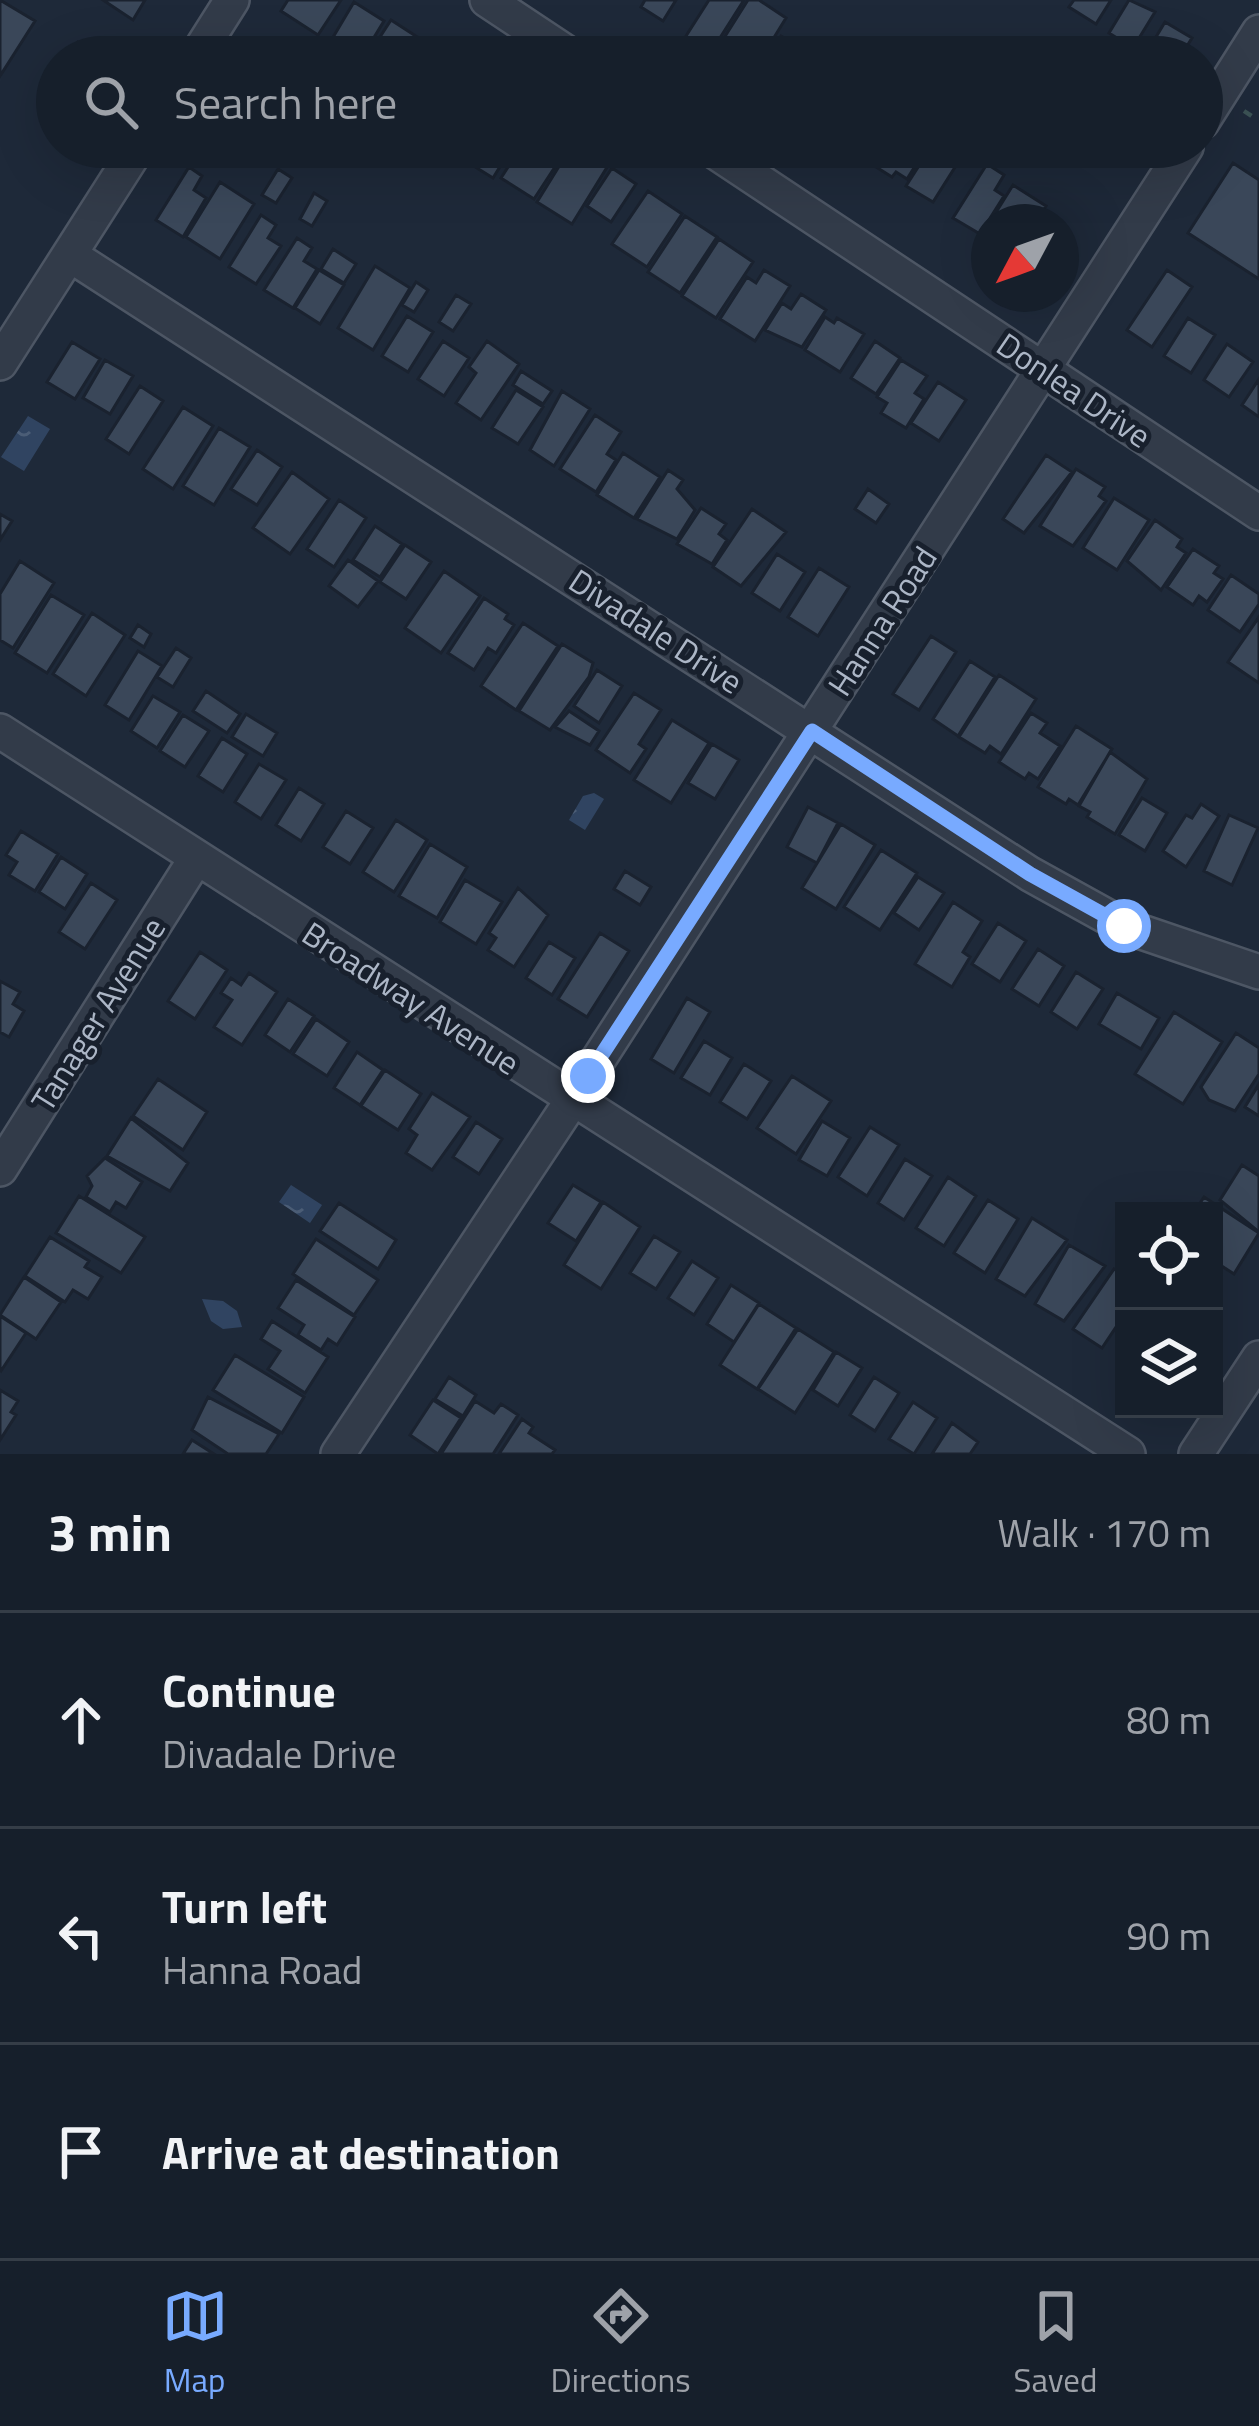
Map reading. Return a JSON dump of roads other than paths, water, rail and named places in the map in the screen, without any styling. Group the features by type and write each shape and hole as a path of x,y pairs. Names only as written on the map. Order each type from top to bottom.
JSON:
{"street":[{"path":"209,36 232,0"},
{"path":"487,0 541,36"},
{"path":"1223,89 1259,32"},
{"path":"0,363 125,168"},
{"name":"Donlea Drive","path":"740,168 1259,513"},
{"name":"Hanna Road","path":"338,1454 812,731 1172,168"},
{"name":"Divadale Drive","path":"70,255 1030,874 1124,926 1259,972"},
{"name":"Broadway Avenue","path":"0,731 571,1102 1128,1454"},
{"name":"Tanager Avenue","path":"0,1169 196,860"},
{"path":"1196,1454 1259,1358"}],"water":[{"path":"28,416 50,429 24,471 1,457"},
{"path":"594,793 604,799 585,830 569,820 583,796"},
{"path":"291,1185 322,1205 310,1223 279,1202"},
{"path":"202,1299 223,1301 237,1311 242,1327 223,1329 211,1321"}]}
